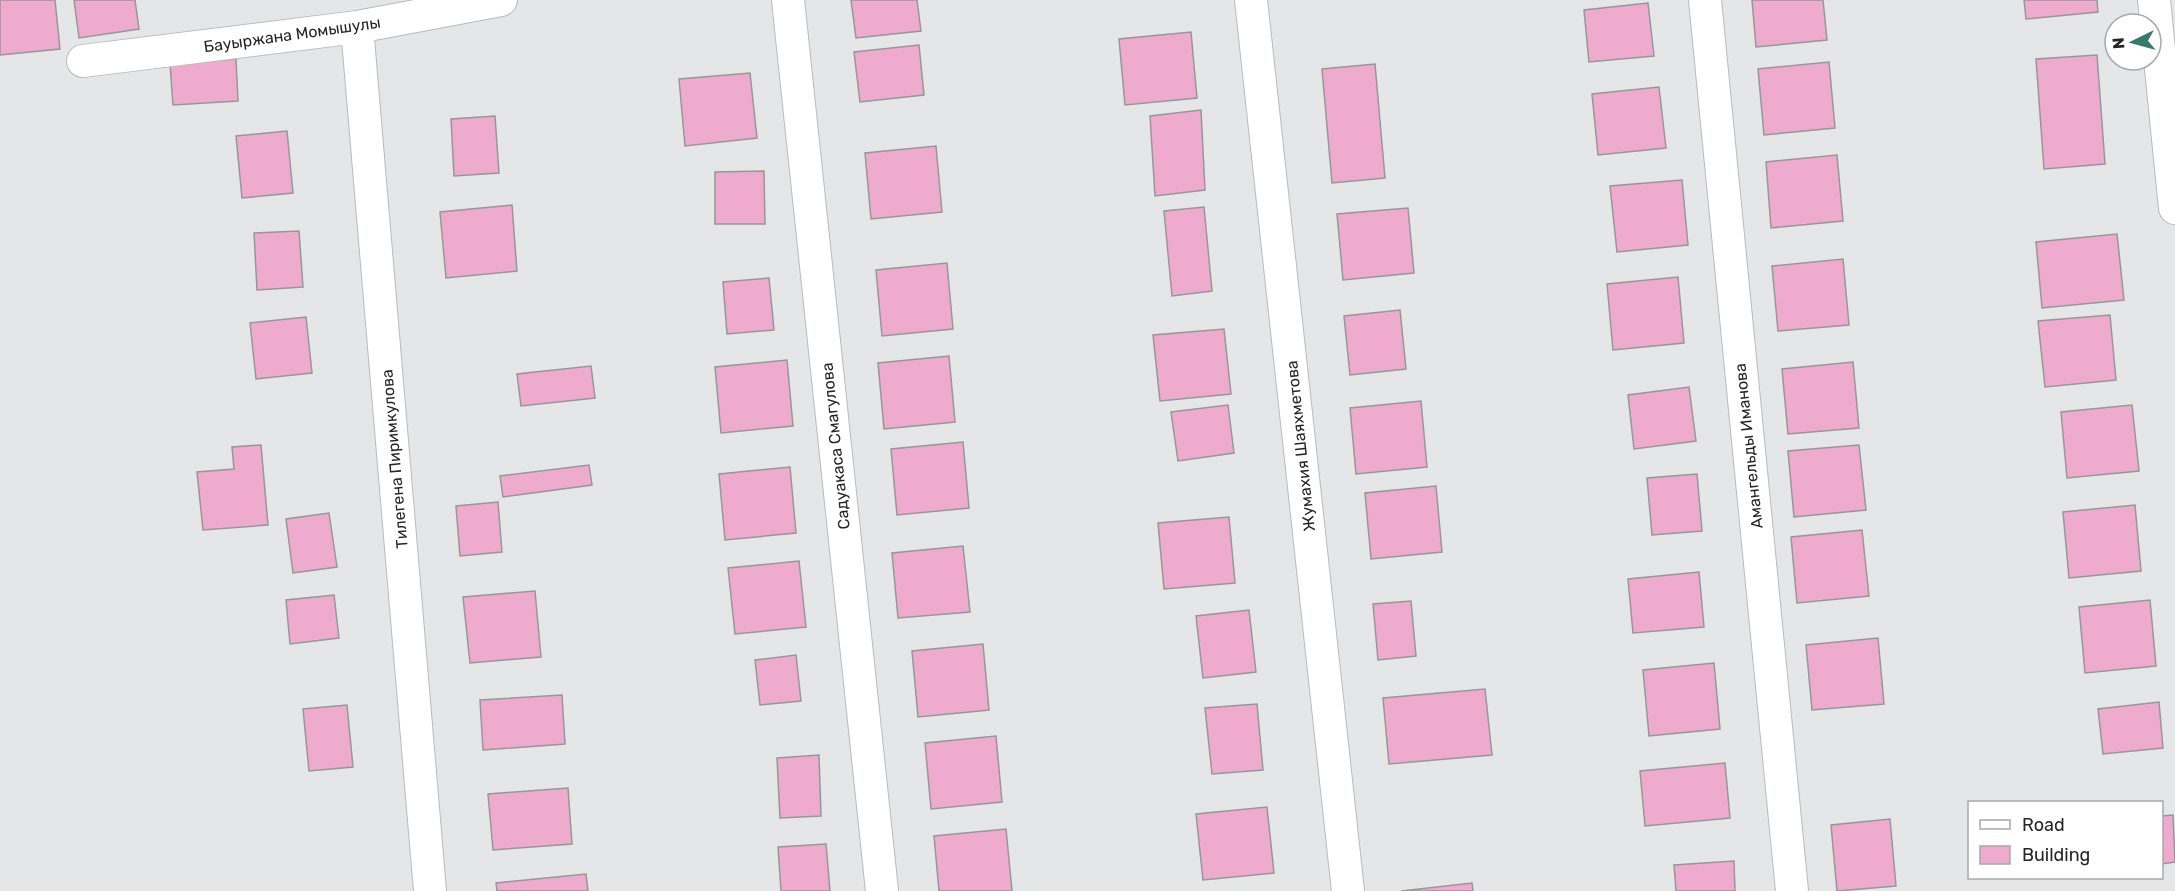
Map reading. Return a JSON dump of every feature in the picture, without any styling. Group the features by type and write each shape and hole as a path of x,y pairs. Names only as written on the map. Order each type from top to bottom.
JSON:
{"street":[{"name":"Бауыржана Момышулы","path":"83,61 357,27 501,0"},
{"name":"Садуакаса Смагулова","path":"788,0 882,891"},
{"name":"Жумахия Шаяхметова","path":"1251,0 1348,891"},
{"name":"Амангельды Иманова","path":"1705,0 1792,891"},
{"path":"2154,0 2175,208"},
{"name":"Тилегена Пиримкулова","path":"357,27 430,891"}],"building":[{"path":"0,0 55,0 60,49 0,55"},
{"path":"74,0 135,0 139,29 79,38"},
{"path":"851,0 917,0 921,31 856,38"},
{"path":"1752,0 1823,0 1827,40 1756,47"},
{"path":"2024,0 2097,0 2098,12 2026,19"},
{"path":"1648,3 1654,56 1589,62 1584,10"},
{"path":"1191,32 1197,98 1125,105 1119,39"},
{"path":"919,45 924,95 860,102 854,52"},
{"path":"2097,55 2105,164 2044,169 2036,59"},
{"path":"236,59 238,101 173,105 170,64"},
{"path":"1829,62 1835,128 1764,135 1758,69"},
{"path":"1375,64 1385,178 1332,183 1322,69"},
{"path":"750,73 757,138 685,146 679,79"},
{"path":"1659,87 1666,148 1598,155 1592,94"},
{"path":"1201,110 1205,190 1155,196 1150,116"},
{"path":"495,116 499,173 454,176 451,119"},
{"path":"287,131 293,193 242,198 236,136"},
{"path":"936,146 942,212 871,219 865,153"},
{"path":"1837,155 1843,221 1771,228 1766,162"},
{"path":"764,171 765,224 715,224 715,172"},
{"path":"1682,180 1688,245 1617,252 1610,186"},
{"path":"512,205 517,271 446,278 440,212"},
{"path":"1204,207 1212,291 1172,296 1164,211"},
{"path":"1408,208 1414,273 1343,280 1337,214"},
{"path":"299,231 303,287 257,290 254,233"},
{"path":"2117,234 2124,300 2042,308 2036,242"},
{"path":"1843,259 1849,325 1778,331 1772,266"},
{"path":"947,263 953,329 882,336 876,270"},
{"path":"1678,277 1684,343 1613,350 1607,284"},
{"path":"769,278 774,330 727,334 723,282"},
{"path":"1400,310 1406,369 1350,375 1344,316"},
{"path":"2110,315 2116,380 2045,387 2038,321"},
{"path":"306,317 312,373 256,379 250,323"},
{"path":"1224,329 1231,394 1160,401 1153,335"},
{"path":"949,356 955,422 884,429 878,363"},
{"path":"787,360 793,426 721,433 715,367"},
{"path":"1853,362 1859,428 1788,434 1782,369"},
{"path":"591,366 595,398 521,406 517,374"},
{"path":"1689,387 1696,441 1634,449 1628,395"},
{"path":"1421,401 1427,467 1356,474 1350,408"},
{"path":"1228,405 1234,453 1178,461 1171,412"},
{"path":"2132,405 2139,471 2067,478 2061,412"},
{"path":"963,442 969,508 897,515 891,449"},
{"path":"261,445 268,525 203,530 197,472 234,469 232,447"},
{"path":"1859,445 1866,510 1794,517 1788,451"},
{"path":"589,465 592,485 503,497 500,476"},
{"path":"790,467 796,533 725,540 719,474"},
{"path":"1697,474 1702,531 1652,535 1647,478"},
{"path":"1436,486 1442,552 1371,559 1365,493"},
{"path":"498,502 502,552 460,556 456,506"},
{"path":"2135,505 2141,571 2069,578 2063,512"},
{"path":"329,513 337,567 293,573 286,519"},
{"path":"1229,517 1235,583 1164,589 1158,523"},
{"path":"1862,530 1869,596 1797,603 1791,537"},
{"path":"963,546 970,612 898,618 892,553"},
{"path":"799,561 806,627 735,634 728,568"},
{"path":"1699,572 1704,627 1633,633 1628,579"},
{"path":"535,591 541,657 470,663 463,597"},
{"path":"334,595 339,638 290,644 286,600"},
{"path":"2150,600 2156,666 2085,673 2079,607"},
{"path":"1411,601 1416,656 1378,660 1373,604"},
{"path":"1249,610 1256,672 1203,678 1196,616"},
{"path":"1878,638 1884,704 1812,710 1806,645"},
{"path":"983,644 989,710 918,717 912,651"},
{"path":"796,655 801,701 760,705 755,660"},
{"path":"1714,663 1720,729 1649,736 1643,670"},
{"path":"1485,689 1492,755 1389,764 1383,698"},
{"path":"562,695 565,744 483,750 480,700"},
{"path":"2159,702 2163,748 2103,754 2098,709"},
{"path":"1257,704 1263,770 1212,774 1205,708"},
{"path":"347,705 353,767 309,771 303,709"},
{"path":"996,736 1002,802 931,809 925,743"},
{"path":"819,755 821,816 780,818 777,758"},
{"path":"1725,763 1730,818 1645,826 1640,771"},
{"path":"568,788 572,844 493,850 488,794"},
{"path":"1267,807 1274,873 1203,880 1196,814"},
{"path":"2173,815 2175,862 2163,864 2163,816"},
{"path":"1890,819 1896,886 1837,891 1831,825"},
{"path":"1006,829 1012,891 939,891 934,836"},
{"path":"826,844 830,891 781,891 778,847"},
{"path":"1734,861 1735,891 1676,891 1674,865"},
{"path":"586,874 588,891 497,891 496,883"},
{"path":"1472,883 1473,891 1401,891"}]}
